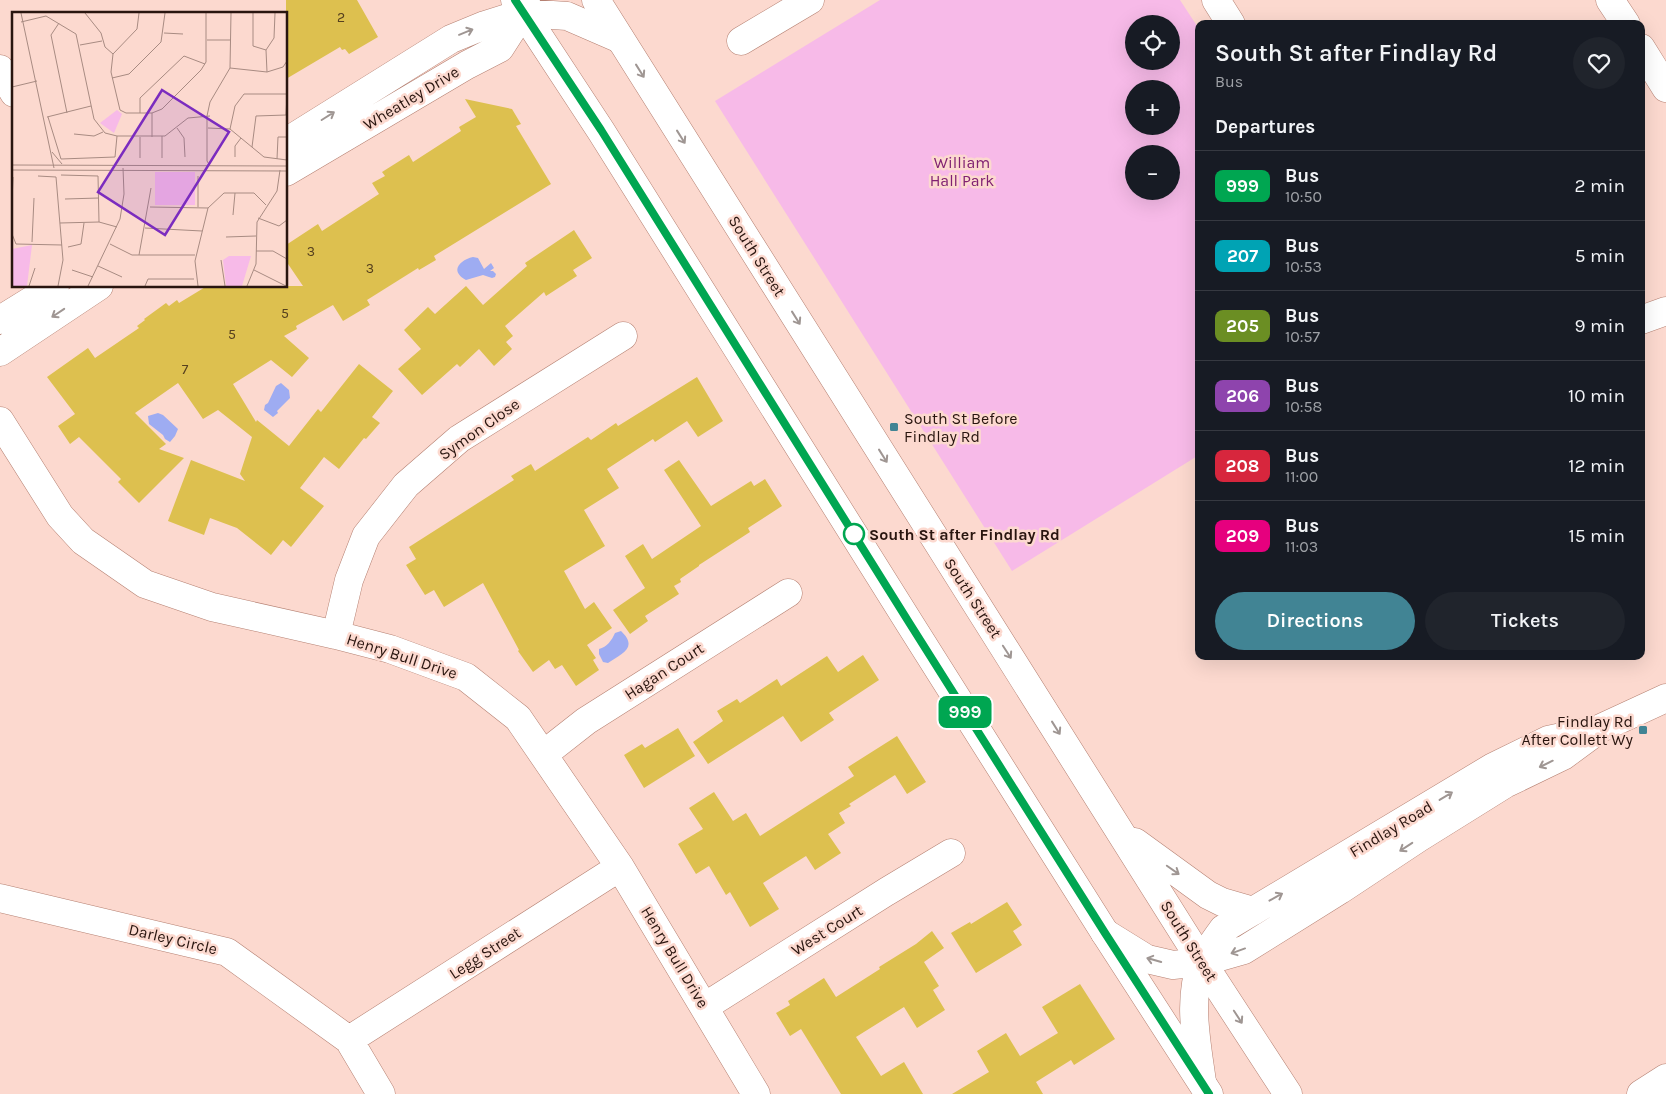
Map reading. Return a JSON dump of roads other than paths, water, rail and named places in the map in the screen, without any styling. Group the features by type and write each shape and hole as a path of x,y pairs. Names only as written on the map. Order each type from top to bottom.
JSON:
{"main road":[{"name":"South Street","path":"596,0 1202,962 1288,1094"},
{"path":"741,41 810,0"},
{"path":"1216,0 1228,20"},
{"path":"1610,0 1623,20"},
{"name":"Wheatley Drive","path":"288,171 467,65 500,48 522,4"},
{"name":"Wheatley Drive","path":"288,141 451,38 485,24 522,4 567,16 620,39"},
{"path":"522,4 1105,933 1205,1088"},
{"path":"1645,54 1666,88"},
{"path":"0,69 12,90"},
{"path":"0,320 53,288"},
{"path":"0,352 96,288"},
{"path":"1645,319 1666,311"},
{"name":"Symon Close","path":"336,635 348,580 366,536 406,485 459,439 623,336"},
{"name":"Henry Bull Drive","path":"0,421 60,516 83,541 145,584 212,608 336,635 390,649 466,677 518,718 620,867 756,1094"},
{"name":"Hagan Court","path":"544,754 586,721 788,593"},
{"name":"Findlay Road","path":"1105,933 1147,959 1173,965 1202,962 1244,950 1504,784 1563,756 1601,728 1666,698"},
{"name":"Findlay Road","path":"1205,1088 1194,1018 1196,987 1202,962 1223,928 1493,767 1548,740 1601,728"},
{"path":"1120,830 1144,850 1208,895 1222,902 1252,911"},
{"name":"West Court","path":"704,1007 886,892 951,854"},
{"name":"Legg Street","path":"349,1040 620,867"},
{"name":"Darley Circle","path":"0,898 226,952 349,1040 381,1094"},
{"path":"1640,1094 1666,1078"}],"water":[{"path":"468,258 478,258 484,269 491,263 494,268 490,271 496,274 495,277 483,275 466,280 461,277 457,270 458,266"},
{"path":"281,383 289,390 290,398 273,417 264,410 265,405 268,403 276,386"},
{"path":"158,413 163,415 178,429 170,442 149,424 148,416"},
{"path":"621,631 628,642 626,650 608,663 603,662 599,649 609,643 615,633"}],"place":[{"name":"South St Before Findlay Rd","path":"894,427"},
{"name":"South St after Findlay Rd","path":"854,534"},
{"name":"Findlay Rd After Collett Wy","path":"1643,730"}],"park label":[{"name":"William Hall Park","path":"962,171"}]}
